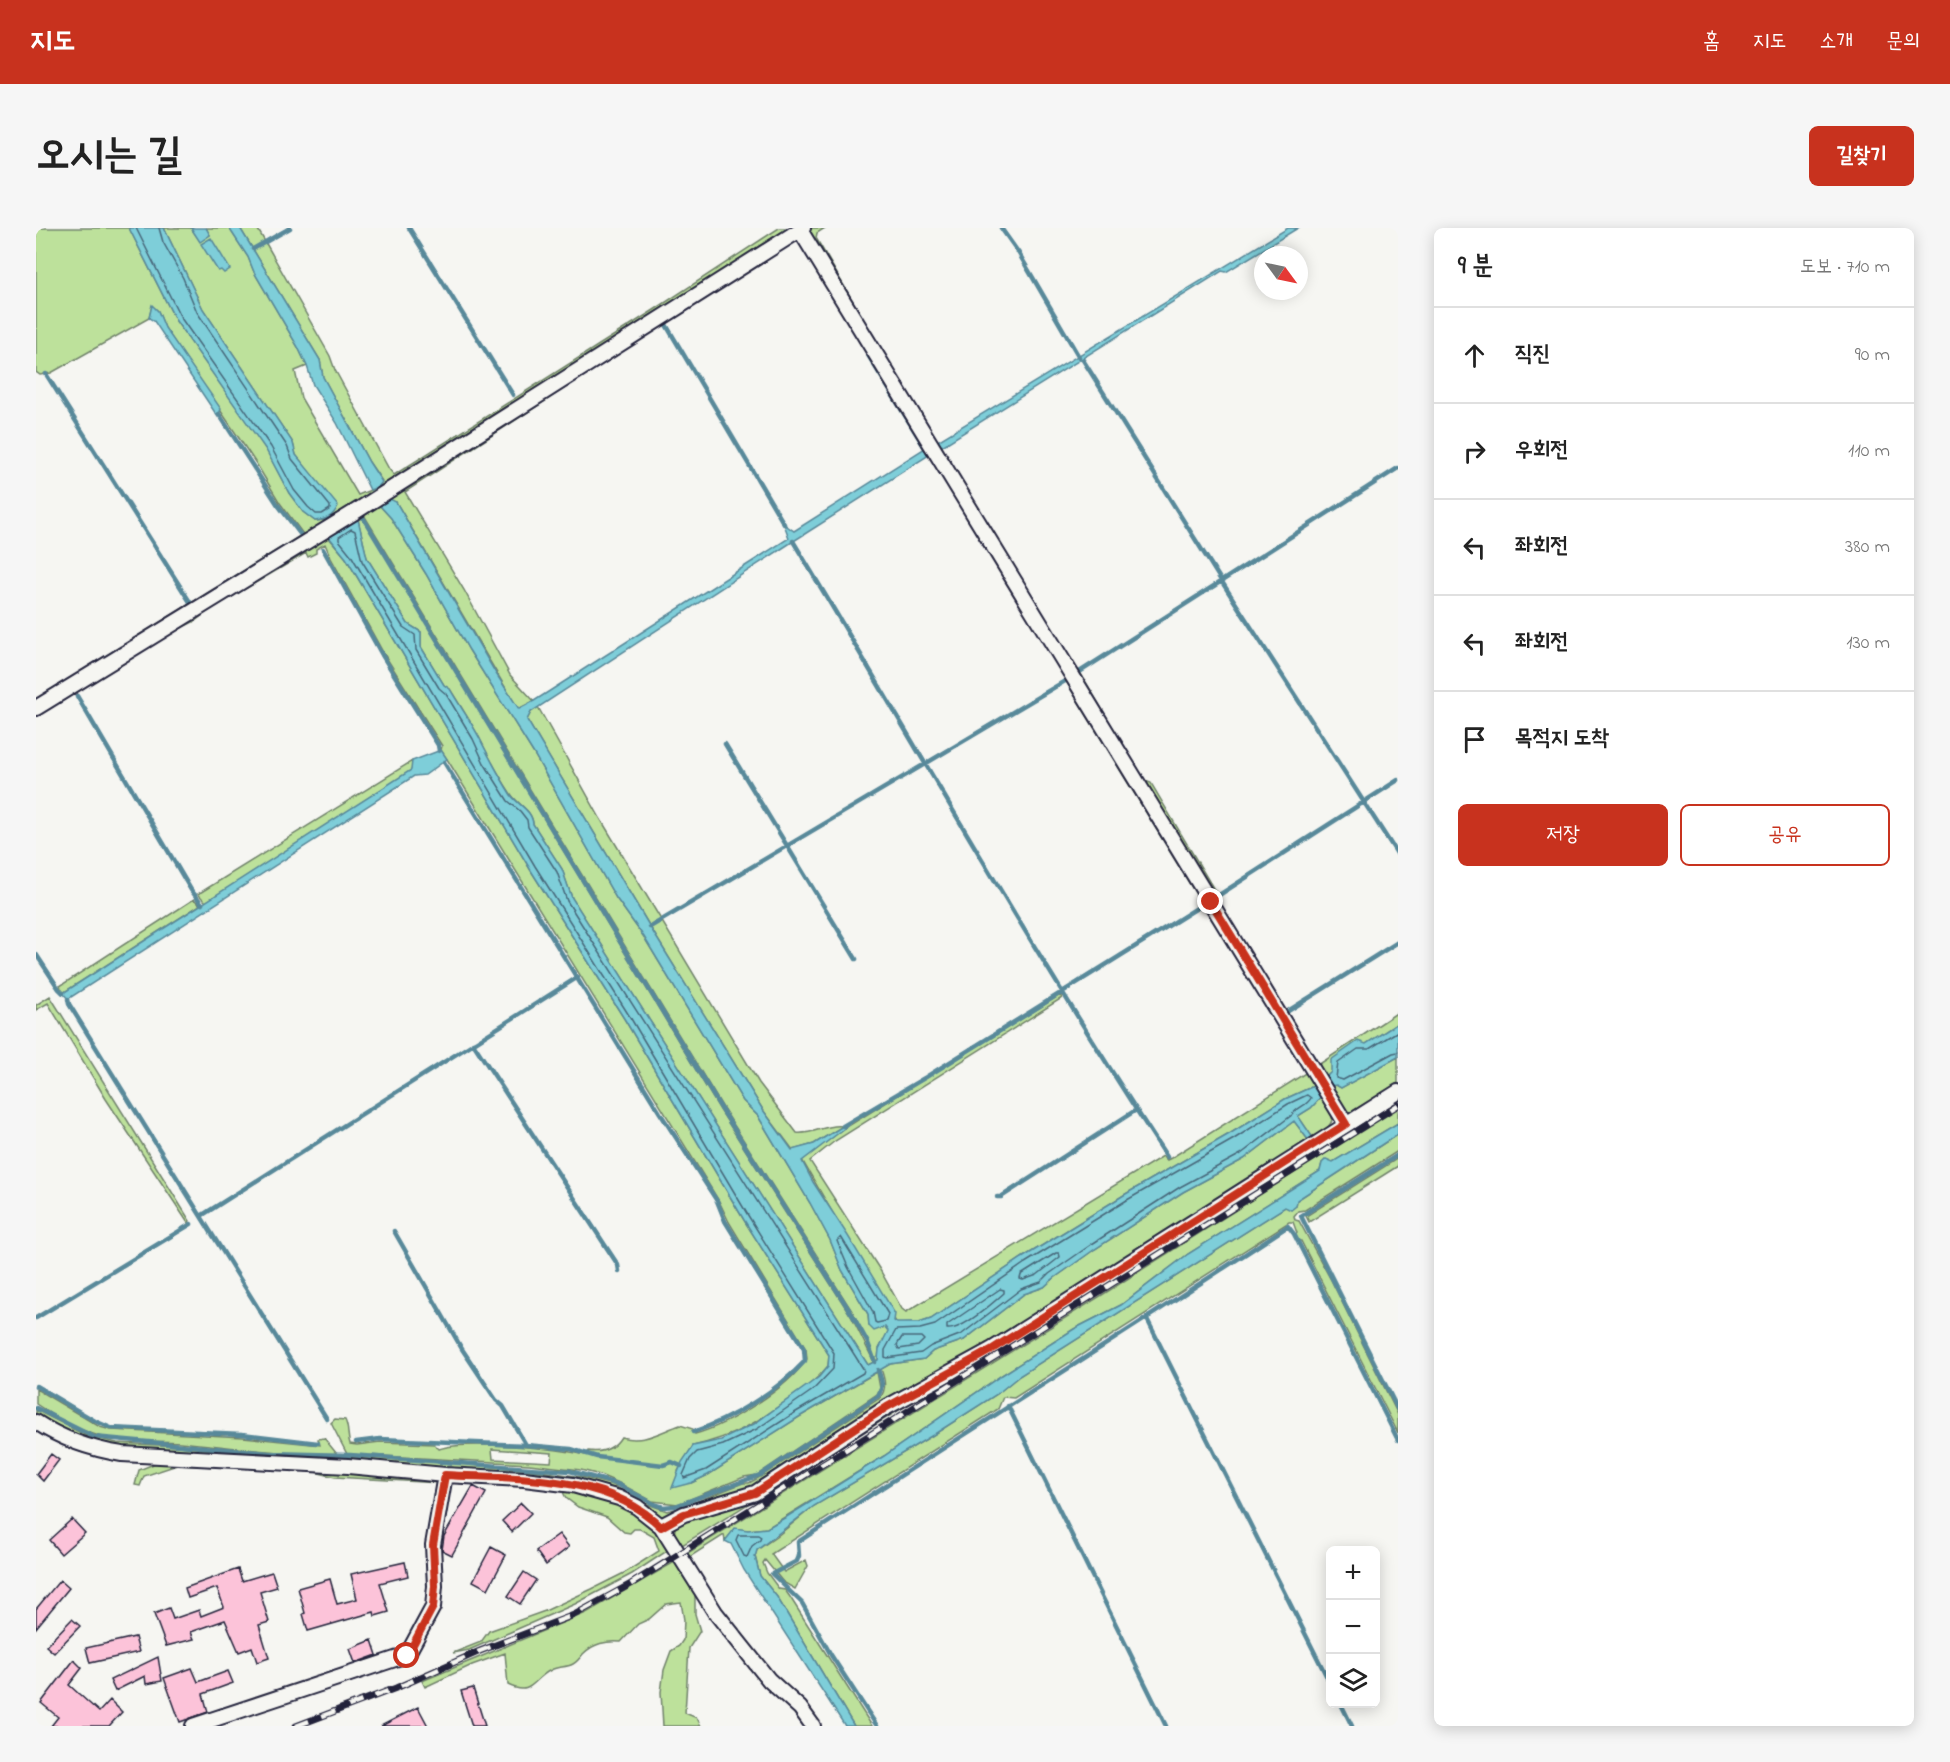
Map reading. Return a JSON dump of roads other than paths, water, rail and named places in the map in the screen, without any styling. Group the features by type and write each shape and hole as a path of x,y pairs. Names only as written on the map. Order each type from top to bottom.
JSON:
{"street":[{"path":"36,708 358,510 802,229 1346,1124"},
{"path":"661,1527 684,1514 755,1493 887,1407 991,1350 1398,1092"},
{"path":"36,1422 58,1435 97,1450 113,1453 348,1466 445,1475 524,1479 597,1490 637,1507 661,1527 715,1612 769,1680 800,1708 813,1726"},
{"path":"193,1726 407,1656 433,1607 435,1586 433,1545 445,1475"}],"water":[{"path":"129,228 164,228 203,309 293,443 296,455 338,506 329,517 315,521 303,512 289,493 266,450 176,321"},
{"path":"191,228 206,228 210,235 200,242"},
{"path":"229,228 240,228 320,360 323,377 382,482 378,487 370,490 337,423 313,385 298,347 254,272 248,257"},
{"path":"1288,228 1298,228 1269,246 1258,246"},
{"path":"211,238 230,269 224,273 221,270 218,271 201,244"},
{"path":"1254,249 1254,255 1226,272 1222,271 942,446 940,450 936,442"},
{"path":"152,305 158,311 165,328 221,409 218,417 154,321 149,318"},
{"path":"925,448 929,455 531,712 527,720 650,927 763,1110 792,1150 814,1144 843,1126 845,1128 802,1161 895,1314 894,1321 919,1323 931,1319 1022,1258 1285,1099 1318,1084 1324,1094 1311,1108 1298,1116 1313,1138 1309,1141 1294,1121 1244,1159 1183,1192 1095,1249 1044,1287 1024,1294 964,1340 933,1351 924,1359 890,1364 799,1417 708,1475 672,1488 682,1462 693,1446 721,1440 754,1424 819,1377 828,1366 829,1355 530,869 346,558 329,537 343,526 358,519 367,558 408,624 421,632 421,647 472,725 511,795 530,815 533,824 562,869 572,898 868,1365 878,1360 879,1349 888,1331 885,1327 874,1331 869,1326 868,1314 842,1270 830,1240 810,1203 758,1116 743,1101 644,937 616,898 534,754 469,650 426,574 381,504 390,499 396,502 519,709 789,538 784,524 794,531"},
{"path":"441,750 447,759 425,775 414,776 68,999 63,993 411,770 412,761"},
{"path":"1398,1023 1398,1057 1341,1088 1336,1085 1330,1086 1326,1077 1331,1072 1331,1060 1358,1041 1366,1044"},
{"path":"1398,1123 1398,1134 1297,1200 1296,1206 1291,1210 1285,1207 1019,1376 997,1394 933,1435 814,1506 757,1550 755,1557 760,1576 777,1597 854,1726 845,1726 744,1570 731,1544 725,1541 735,1528 748,1530 767,1528 788,1516 884,1456 1074,1329 1121,1305 1188,1254 1320,1171 1326,1159 1333,1162"}],"waterway":[{"path":"253,249 290,228"},
{"path":"409,228 513,395"},
{"path":"1001,228 1018,252 1079,357"},
{"path":"665,323 784,524"},
{"path":"868,355 925,448"},
{"path":"1083,360 1222,582 1398,855"},
{"path":"46,374 190,602"},
{"path":"219,414 278,505 300,534"},
{"path":"1078,673 1398,468"},
{"path":"362,516 722,1110 853,1316 868,1343 875,1362"},
{"path":"793,541 1023,928 1167,1157"},
{"path":"323,549 382,655 438,745 439,751"},
{"path":"650,927 1065,681"},
{"path":"77,696 191,890 202,904"},
{"path":"725,744 856,959"},
{"path":"444,762 660,1113 717,1201 725,1221 804,1349 805,1361 768,1393 723,1420 693,1432"},
{"path":"1216,897 1398,780"},
{"path":"843,1126 926,1077 1205,903"},
{"path":"1288,1011 1398,942"},
{"path":"36,954 63,993"},
{"path":"201,1216 578,977"},
{"path":"68,999 327,1419"},
{"path":"473,1043 618,1265 619,1271"},
{"path":"997,1197 1001,1197 1136,1110"},
{"path":"1398,1155 1301,1216 1398,1410"},
{"path":"36,1318 191,1224"},
{"path":"877,1726 831,1655 802,1603 772,1574 797,1561 798,1542 1288,1226 1398,1440"},
{"path":"394,1231 462,1349 496,1400 503,1406 526,1445"},
{"path":"1147,1319 1326,1675"},
{"path":"36,1408 94,1437 268,1453 350,1455 570,1471 617,1484 663,1507 675,1506 760,1475 878,1396 882,1383 878,1370"},
{"path":"36,1386 111,1428 242,1434 318,1443"},
{"path":"1008,1406 1166,1726"},
{"path":"356,1442 380,1439 526,1445 571,1449 597,1457 663,1465 672,1462 681,1466"},
{"path":"1343,1708 1352,1726"}],"railway":[{"path":"296,1726 574,1615 631,1584 1398,1105"}]}
